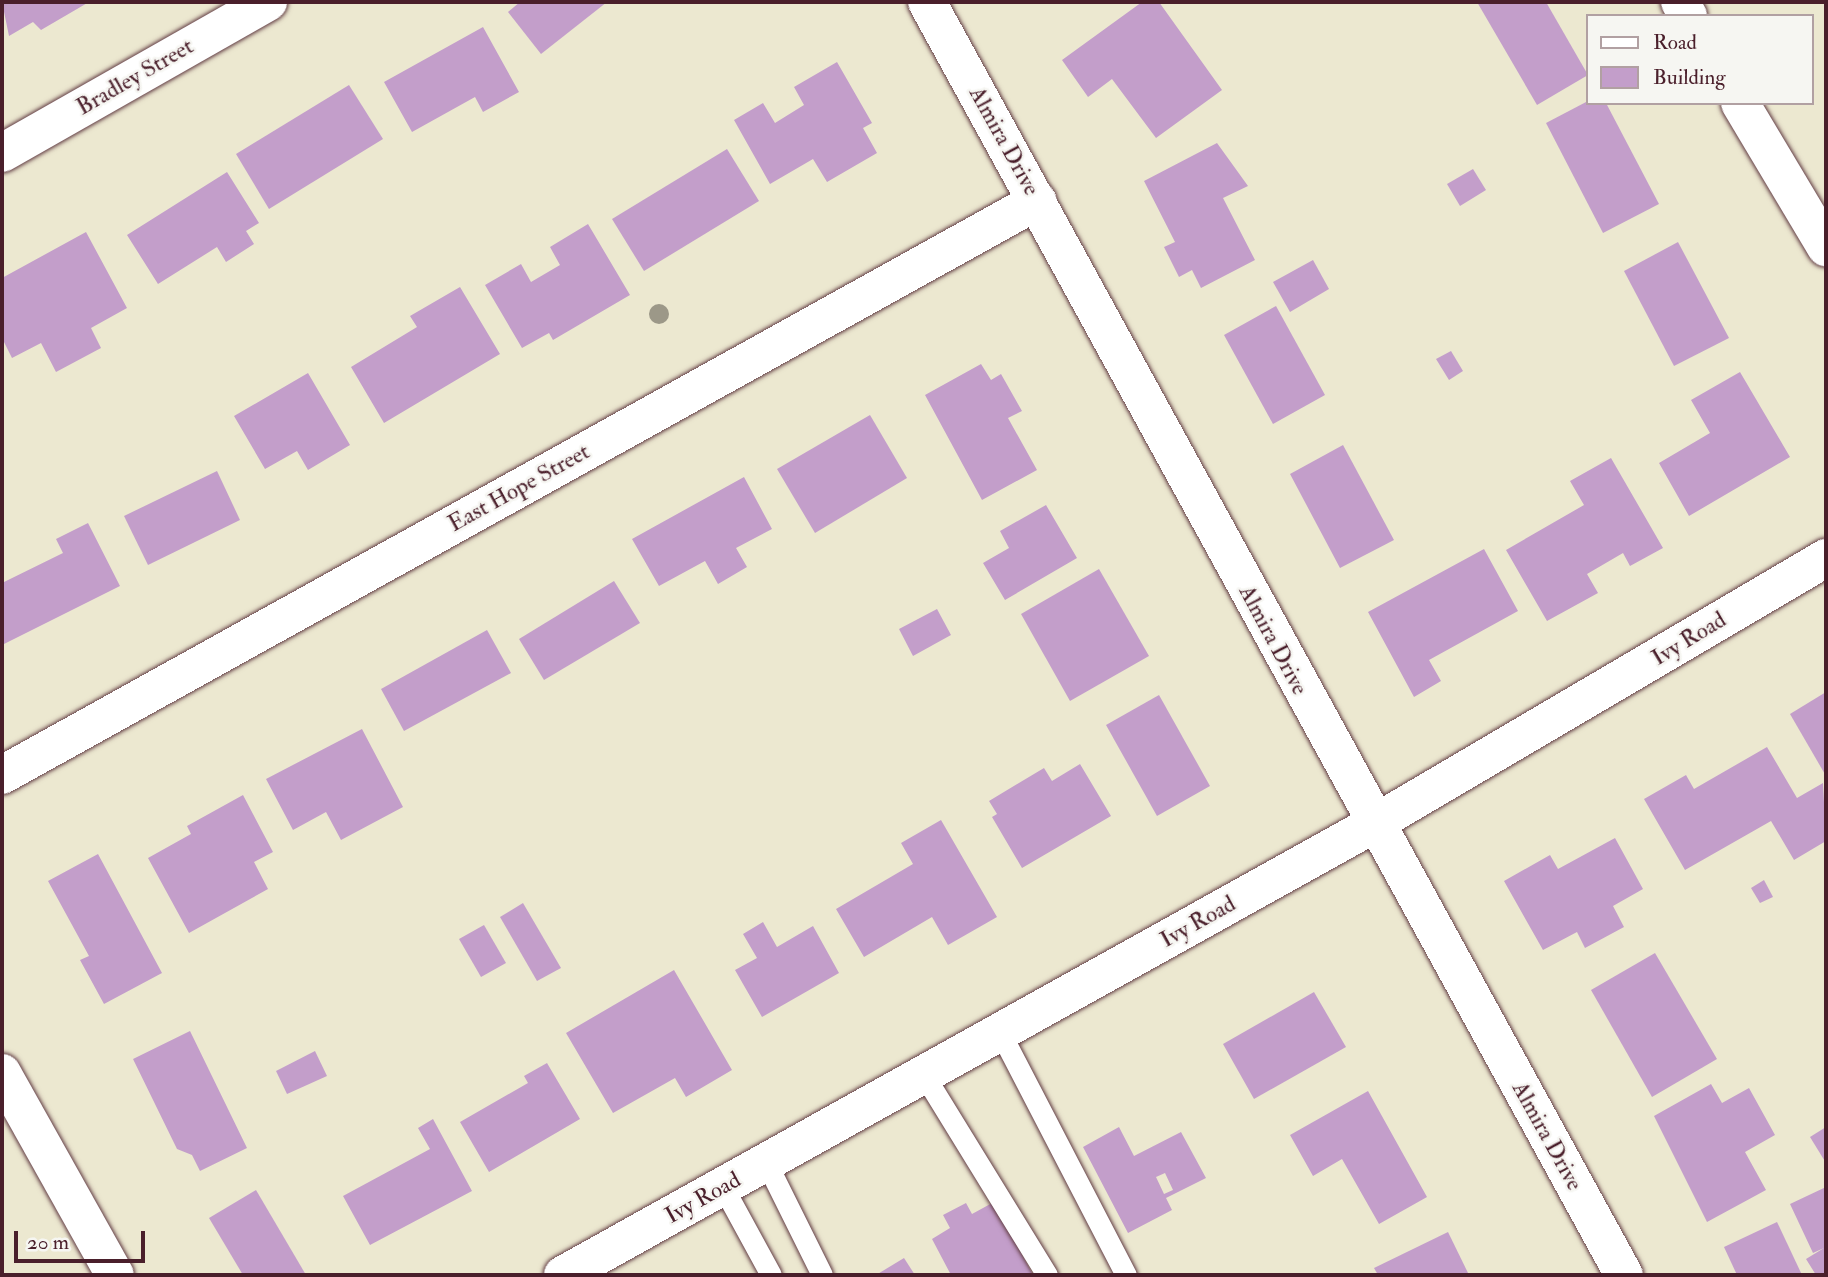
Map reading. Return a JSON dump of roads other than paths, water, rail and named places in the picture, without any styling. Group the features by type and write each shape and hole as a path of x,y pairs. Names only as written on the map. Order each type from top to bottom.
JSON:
{"street":[{"name":"Bradley Street","path":"2,153 268,2"},
{"name":"Almira Drive","path":"927,2 1373,825 1624,1275"},
{"path":"1741,105 1826,247"},
{"name":"East Hope Street","path":"2,775 1037,201"},
{"name":"Ivy Road","path":"564,1275 1373,825 1826,558"},
{"path":"2,1073 115,1275"}],"lane":[{"path":"1000,1032 1126,1275"},
{"path":"924,1075 1047,1275"},
{"path":"766,1163 822,1275"},
{"path":"723,1187 771,1275"}]}
